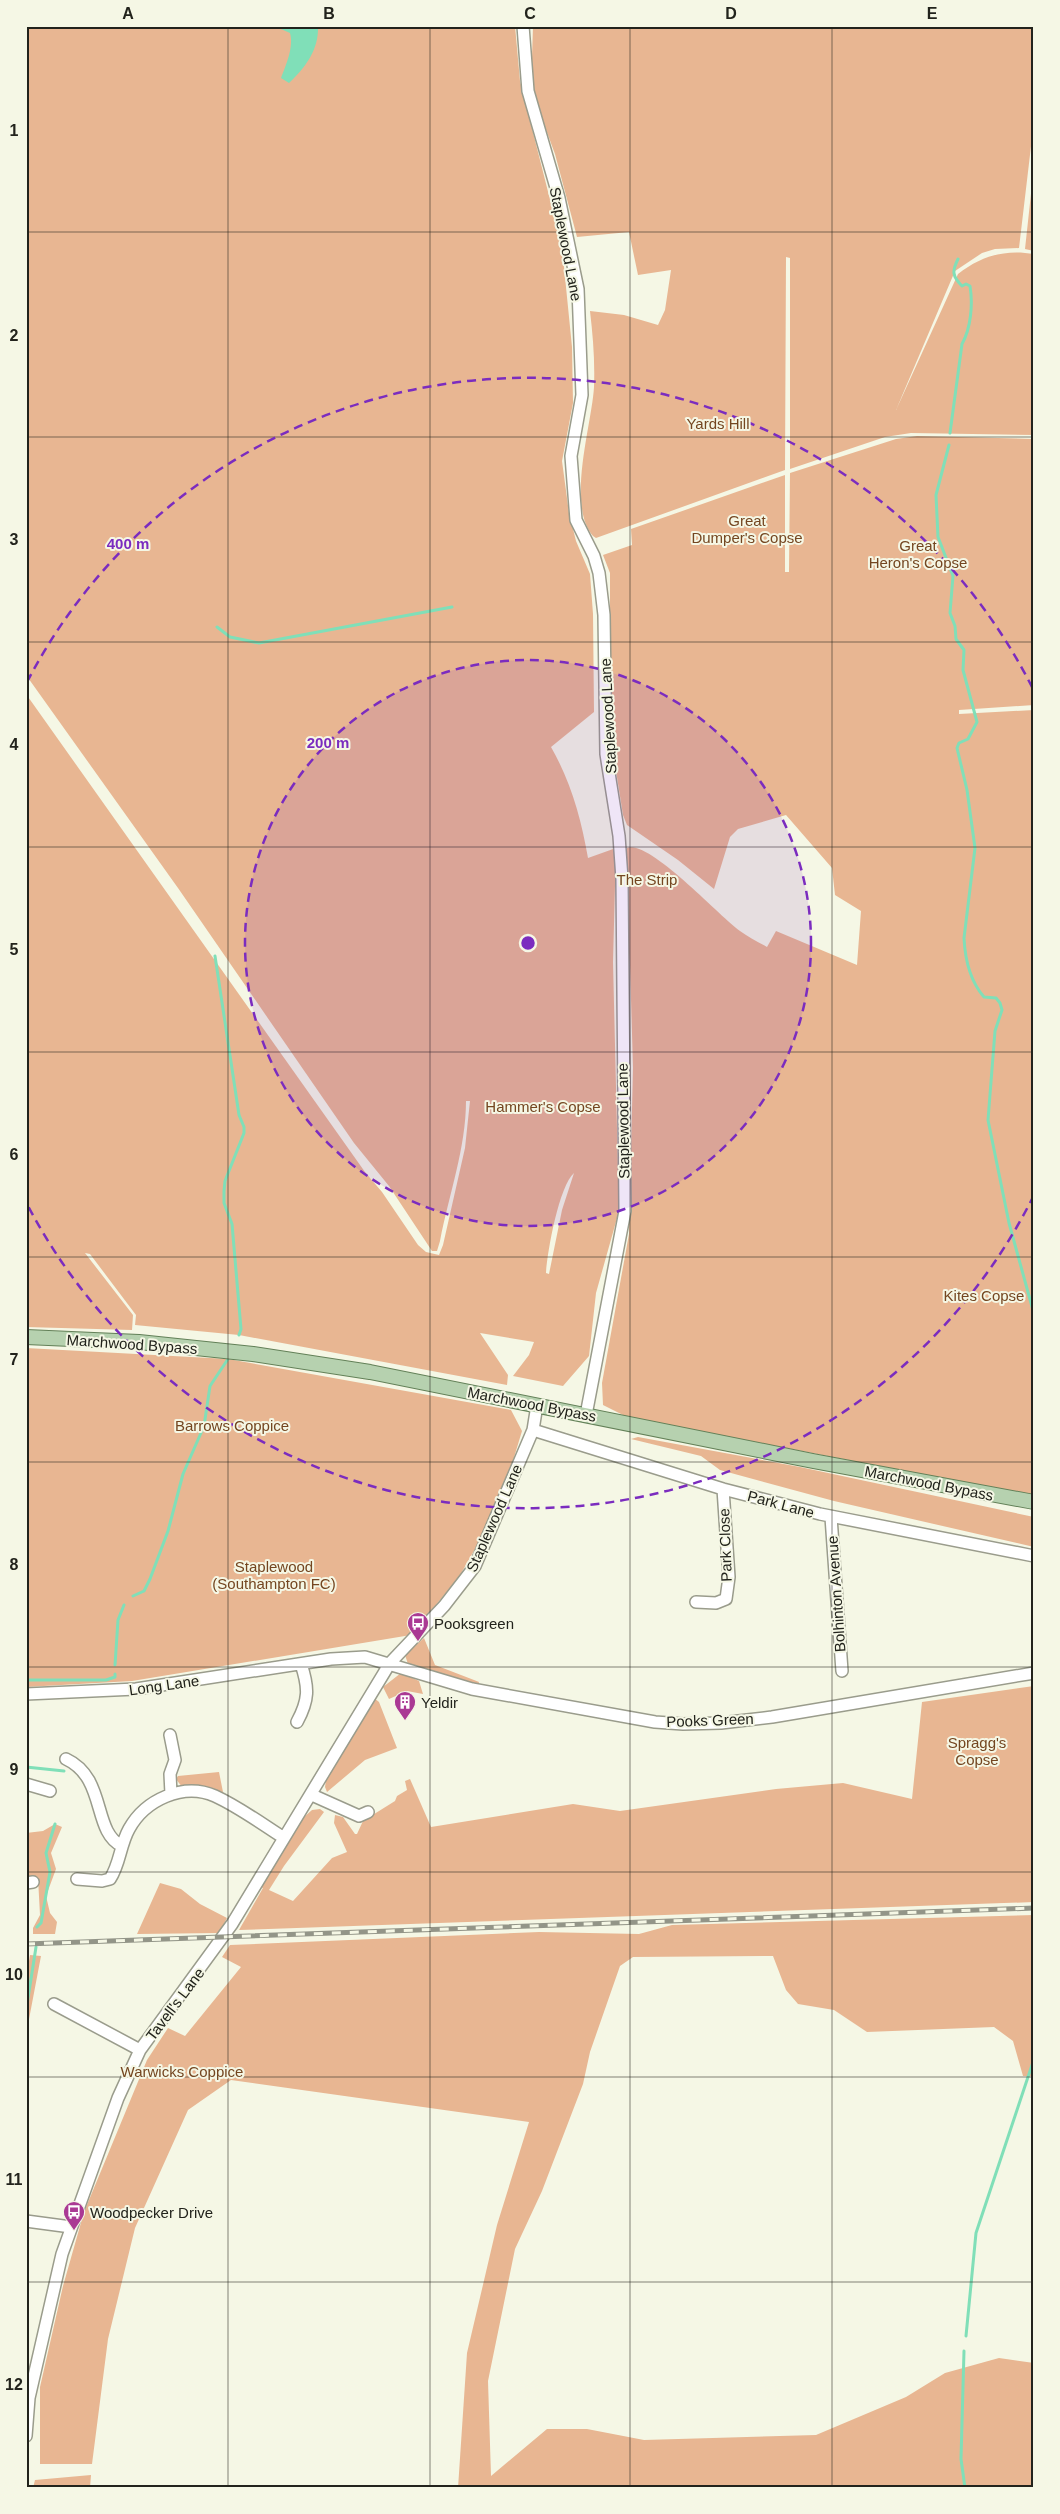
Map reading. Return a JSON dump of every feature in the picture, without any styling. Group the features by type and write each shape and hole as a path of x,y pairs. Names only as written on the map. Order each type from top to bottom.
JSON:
{"main road":[{"name":"Marchwood Bypass","path":"26,1337 139,1342 253,1354 370,1372 813,1461 1034,1502"}],"street":[{"name":"Staplewood Lane","path":"523,26 528,91 559,198 578,288 582,395 571,456 576,520 594,556 599,573 604,616 606,754 619,836 622,879 625,1211 586,1415"},
{"name":"Staplewood Lane","path":"390,1663 444,1606 475,1566 533,1430 537,1405"},
{"name":"Park Lane","path":"533,1430 723,1489 831,1517 1034,1556"},
{"name":"Park Close","path":"696,1602 716,1603 726,1598 729,1578 723,1489"},
{"name":"Bolhinton Avenue","path":"831,1517 842,1671"},
{"name":"Long Lane","path":"26,1694 136,1690 350,1657 366,1657 390,1663"},
{"name":"Pooks Green","path":"390,1663 472,1689 655,1722 683,1724 772,1717 1034,1673"},
{"name":"Tavell's Lane","path":"26,2436 29,2398 62,2254 118,2098 140,2050 224,1937 312,1795 390,1663"},
{"path":"297,1722 307,1701 305,1678 301,1664"},
{"path":"170,1735 175,1760 170,1774 172,1794"},
{"path":"66,1759 75,1763 90,1781 110,1836 122,1846"},
{"path":"26,1784 50,1791"},
{"path":"77,1879 102,1881 110,1879 117,1865 129,1829 141,1813 158,1800 172,1794 194,1791 214,1796 284,1838"},
{"path":"312,1795 359,1816 368,1812"},
{"path":"54,2004 140,2050"},
{"path":"26,2221 71,2227"}],"green space":[{"name":"Hammer's Copse","path":"26,26 515,26 520,81 562,247 572,347 573,403 562,461 569,513 576,541 590,574 593,614 594,712 551,747 564,773 574,801 588,858 616,848 613,962 619,1211 596,1293 589,1356 563,1386 513,1376 529,1355 534,1342 480,1333 508,1375 507,1385 239,1335 135,1325 136,1315 90,1254 85,1253 133,1315 132,1330 26,1327 26,694 365,1172 382,1192 418,1245 426,1252 439,1255 443,1245 465,1148 470,1101 466,1101 460,1154 440,1241 437,1251 432,1251 389,1186 354,1143 178,888 26,675","holes":["574,1173 562,1210 549,1274 546,1273 551,1236 563,1191"]},
{"name":"Yards Hill","path":"533,26 1034,26 1034,121 1019,248 995,249 982,253 955,271 896,410 958,274 975,263 994,255 1013,252 1034,254 1034,435 911,433 885,437 790,469 790,258 786,257 785,470 596,538 593,536 585,522 581,505 583,464 594,387 594,349 590,311 624,315 658,325 665,310 671,270 638,275 629,232 577,237 555,154 531,89"},
{"path":"1034,166 1034,251 1025,249"},
{"path":"917,436 1034,439 1034,705 959,710 959,714 1034,710 1034,1496 627,1417 603,1405 602,1383 629,1234 633,1068 630,965 625,906 627,848 637,848 651,855 684,881 740,931 767,947 776,931 857,965 861,911 835,895 832,868 786,815 738,829 730,837 714,889 678,860 627,825 623,815 610,733 610,573 603,555 632,545 631,529 785,475 785,572 789,572 790,473 896,439"},
{"name":"Staplewood (Southampton FC)","path":"26,1348 228,1359 511,1410 522,1431 499,1507 459,1577 411,1635 132,1681 26,1687"},
{"path":"638,1437 800,1467 1034,1517 1034,1547 834,1501 720,1470 701,1456 631,1439"},
{"path":"424,1638 435,1665 479,1682 478,1687 408,1664 405,1655"},
{"path":"401,1673 419,1681 423,1694 407,1691 389,1699 383,1687"},
{"name":"Spragg's Copse","path":"1034,1686 1034,1902 239,1930 263,1888 260,1887 304,1817 312,1810 320,1809 324,1812 284,1866 269,1890 293,1901 332,1858 347,1852 334,1823 335,1815 343,1817 355,1834 357,1834 363,1821 395,1801 397,1796 407,1790 405,1781 410,1779 431,1827 573,1804 620,1811 776,1789 843,1783 912,1799 922,1702"},
{"path":"374,1698 379,1702 397,1748 365,1760 327,1792 325,1787 326,1780"},
{"path":"219,1772 223,1792 182,1787 176,1779 178,1776"},
{"path":"55,1824 62,1827 51,1853 56,1869 46,1896 50,1913 57,1922 55,1934 33,1934 33,1928 40,1915 38,1878 26,1878 26,1833 43,1831"},
{"path":"160,1883 181,1889 200,1904 227,1918 219,1933 137,1934"},
{"name":"Warwicks Coppice","path":"1034,1915 1034,2076 1023,2076 1013,2041 994,2027 867,2032 834,2010 798,2004 786,1990 773,1956 633,1957 620,1966 590,2052 583,2084 542,2191 515,2249 488,2381 491,2476 547,2429 587,2429 644,2440 816,2435 906,2397 945,2373 999,2358 1034,2363 1034,2488 458,2488 467,2353 497,2225 529,2122 231,2080 188,2110 135,2228 108,2339 92,2464 40,2464 40,2387 63,2286 84,2212 147,2060 168,2028 185,2036 241,1967 222,1957 230,1945 539,1932 639,1934 672,1925"},
{"path":"30,1955 41,1956 26,2035 26,1980"},
{"path":"91,2475 90,2488 33,2488 35,2480"}],"shaded area":[{"path":"274,26 318,26 316,43 310,58 289,83 281,78 290,50 290,33"}],"waterway":[{"path":"950,433 962,344 967,331 971,308 970,286 966,284 962,286 954,273 958,259"},
{"path":"949,445 936,495 938,537 953,576 950,613 955,626 956,639 964,650 963,670 977,722 968,739 959,743 957,748 967,790 975,848 964,938 967,962 975,984 984,997 996,998 1002,1010 995,1031 988,1120 1009,1223 1034,1314"},
{"path":"217,627 230,637 259,643 452,607"},
{"path":"215,956 239,1115 244,1127 244,1133 225,1181 224,1191 224,1203 232,1224 241,1329 239,1335"},
{"path":"133,1596 144,1591 150,1579 168,1531 183,1474 204,1426 210,1386 228,1359"},
{"path":"115,1665 118,1620 124,1605"},
{"path":"26,1680 106,1680 115,1677 115,1674"},
{"path":"26,1767 64,1771"},
{"path":"37,1927 41,1923 50,1872 46,1853 55,1824"},
{"path":"26,2011 36,1947"},
{"path":"966,2336 976,2233 1034,2059"},
{"path":"964,2351 961,2459 965,2488"}],"railway":[{"path":"26,1944 1034,1908"}],"place":[{"name":"Pooksgreen","path":"418,1642"},
{"name":"Yeldir","path":"405,1721"},
{"name":"Woodpecker Drive","path":"74,2231"}],"park label":[{"name":"Great Dumper's Copse","path":"747,528"},
{"name":"Great Heron's Copse","path":"918,554"},
{"name":"The Strip","path":"647,879"},
{"name":"Kites Copse","path":"984,1295"},
{"name":"Barrows Coppice","path":"232,1425"}]}
